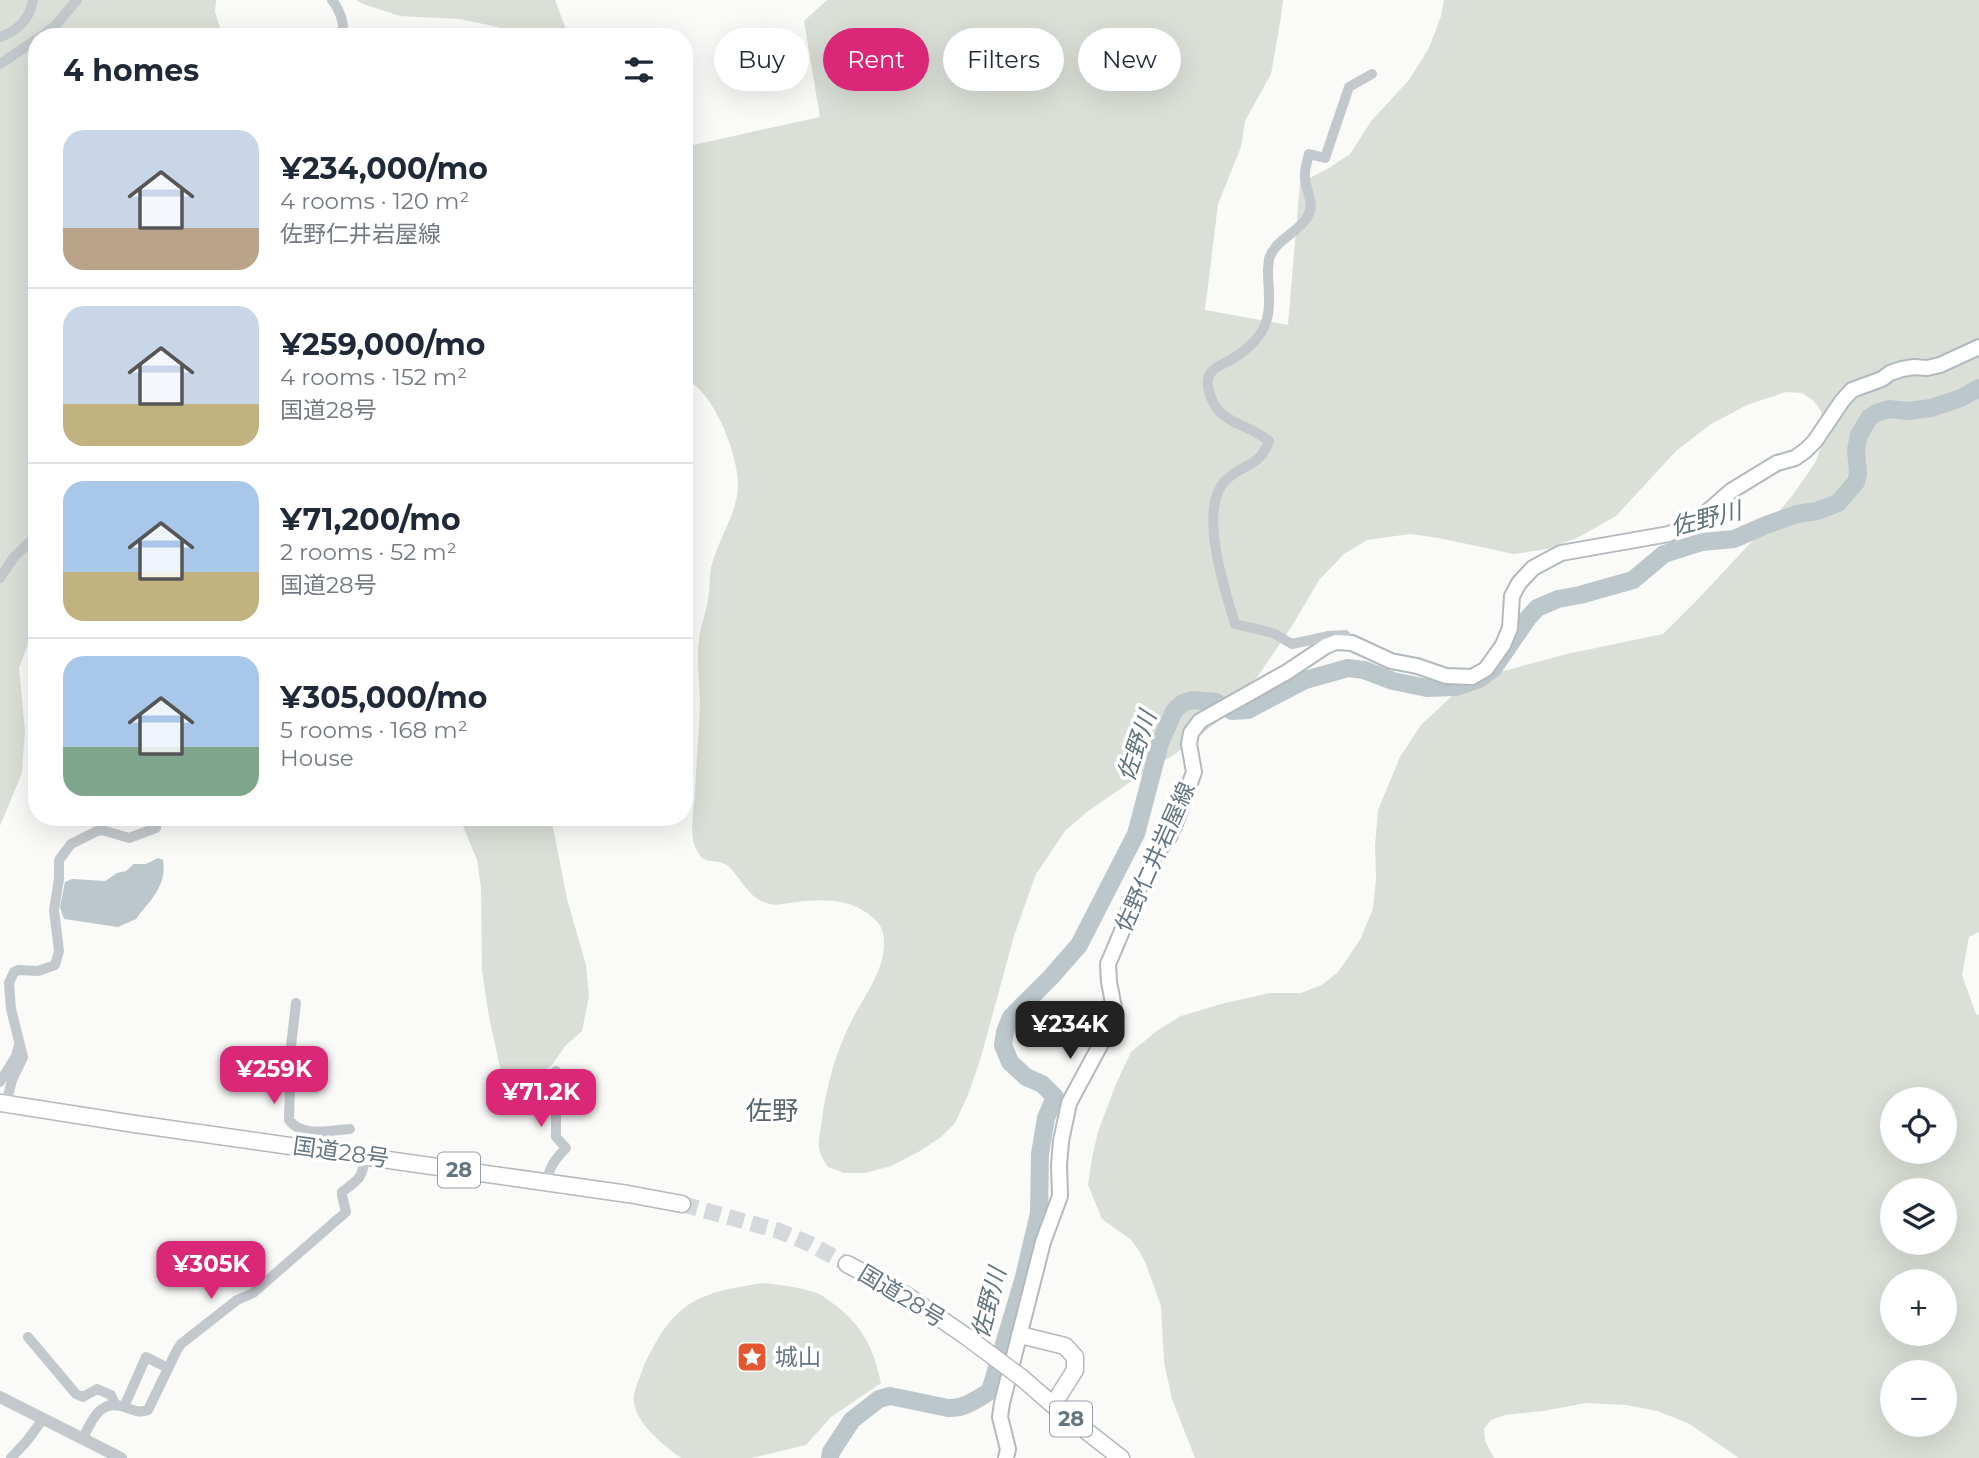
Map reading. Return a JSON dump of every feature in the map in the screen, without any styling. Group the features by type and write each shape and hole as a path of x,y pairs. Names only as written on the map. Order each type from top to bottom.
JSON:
{"highway":[{"name":"国道28号","path":"3,1103 682,1204"},
{"name":"国道28号","path":"847,1264 909,1297 967,1337 1121,1458"},
{"path":"1020,1335 1065,1346 1075,1357 1075,1370 1053,1405"}],"main road":[{"path":"1346,642 1391,661 1446,676 1472,677 1486,669 1503,645 1510,628 1512,596 1519,583 1533,568 1561,553 1669,534 1698,520 1731,491 1777,463 1795,458 1806,450 1852,390 1902,369 1940,365 1979,347"},
{"name":"佐野仁井岩屋線","path":"1006,1458 1008,1449 1000,1417 1002,1403 1042,1241 1060,1196 1059,1165 1063,1127 1069,1103 1115,1013 1108,964 1130,906 1155,855 1175,824 1194,772 1189,747 1191,733 1200,721 1287,672 1326,646 1346,642"}],"street":[{"path":"0,37 20,27 33,0"},
{"path":"52,28 77,0"},
{"path":"332,0 340,12 343,28"},
{"path":"0,64 28,45"},
{"path":"1346,642 1345,635 1292,644 1273,633 1235,624 1213,537 1213,514 1222,483 1264,454 1269,441 1258,432 1228,420 1216,410 1208,386 1208,376 1213,369 1246,349 1266,325 1269,310 1269,259 1275,249 1310,213 1305,164 1309,154 1325,158 1349,87 1371,74"},
{"path":"0,578 14,557 28,544"},
{"path":"3,1103 23,1057 4,984 19,970 38,971 55,965 59,951 54,910 60,879 59,860 71,844 83,836 102,830 129,838 156,828"},
{"path":"296,1003 291,1046 289,1120 306,1132 350,1129"},
{"path":"0,1082 20,1045"},
{"path":"547,1182 553,1161 566,1148 556,1137 556,1071"},
{"path":"28,1337 76,1394 83,1397 97,1388 111,1395 119,1405 141,1412 148,1410 181,1344 237,1300 253,1293 346,1212 342,1192 360,1179 365,1156"},
{"path":"82,1438 97,1413 119,1405 146,1357 168,1368"},
{"path":"0,1396 121,1458"},
{"path":"11,1458 43,1419"}],"shaded area":[{"path":"0,0 216,0 215,12 220,28 28,28 28,644 19,668 25,731 22,773 0,826"},
{"path":"356,0 555,0 566,28 500,28 460,19 400,16"},
{"path":"827,0 1283,0 1271,74 1245,121 1241,147 1218,204 1205,310 1288,325 1300,183 1350,154 1372,120 1409,80 1429,48 1444,0 1979,0 1979,932 1969,937 1962,975 1976,1014 1979,1015 1979,1458 1739,1458 1688,1423 1657,1411 1626,1405 1586,1403 1505,1415 1491,1420 1484,1429 1485,1441 1494,1458 1195,1458 1172,1399 1164,1362 1161,1306 1146,1264 1130,1239 1102,1219 1088,1185 1098,1132 1131,1052 1181,1016 1270,993 1301,993 1322,985 1338,972 1360,940 1373,909 1378,810 1400,757 1421,725 1453,695 1478,678 1567,654 1663,634 1770,522 1815,463 1824,439 1821,411 1814,401 1802,393 1786,392 1747,405 1711,424 1676,451 1616,516 1577,538 1547,549 1514,554 1410,534 1367,540 1344,554 1319,580 1292,626 1249,689 1216,723 1175,754 1087,812 1065,831 1036,874 1014,936 981,1057 955,1123 941,1137 891,1166 865,1173 844,1173 828,1167 820,1153 823,1113 837,1056 880,966 884,944 882,930 867,913 842,902 814,900 776,905 762,902 728,866 704,859 694,844 692,830 700,704 700,636 711,568 734,509 738,488 735,460 723,426 715,410 693,384 693,145 820,117 809,51 809,28 805,28 804,21"},
{"path":"463,826 553,826 567,899 586,965 589,996 582,1031 566,1045 551,1066 515,1087 506,1079 500,1067 489,1017 482,970 481,887 477,860"},
{"path":"158,858 163,860 163,877 152,898 136,919 118,927 64,919 60,907 65,882 72,879 105,881 134,864 146,864"},
{"path":"763,1283 817,1293 845,1313 866,1340 881,1383 831,1417 806,1445 751,1458 681,1458 648,1429 635,1407 634,1393 646,1360 666,1326 689,1305 714,1293"}],"waterway":[{"name":"佐野川","path":"830,1458 831,1452 852,1420 879,1399 890,1396 954,1408 970,1403 990,1391 1024,1277 1039,1213 1040,1154 1046,1118 1055,1097 1042,1084 1026,1077 1010,1062 1003,1045 1005,1032 1011,1017 1079,945 1136,834 1160,743 1174,711 1183,703 1192,700 1216,702 1232,711 1248,710 1305,680 1348,668 1427,688 1456,687 1479,679 1493,669 1537,608 1558,599 1633,580 1664,554 1702,542 1734,539 1797,514 1817,511 1838,503 1856,482 1859,435 1869,418 1889,409 1907,411 1931,408 1961,398 1979,388"}],"tunnel":[{"path":"682,1204 779,1231 847,1264"}],"place":[{"name":"城山","path":"752,1357"}],"district":[{"name":"佐野","path":"772,1111"}]}
